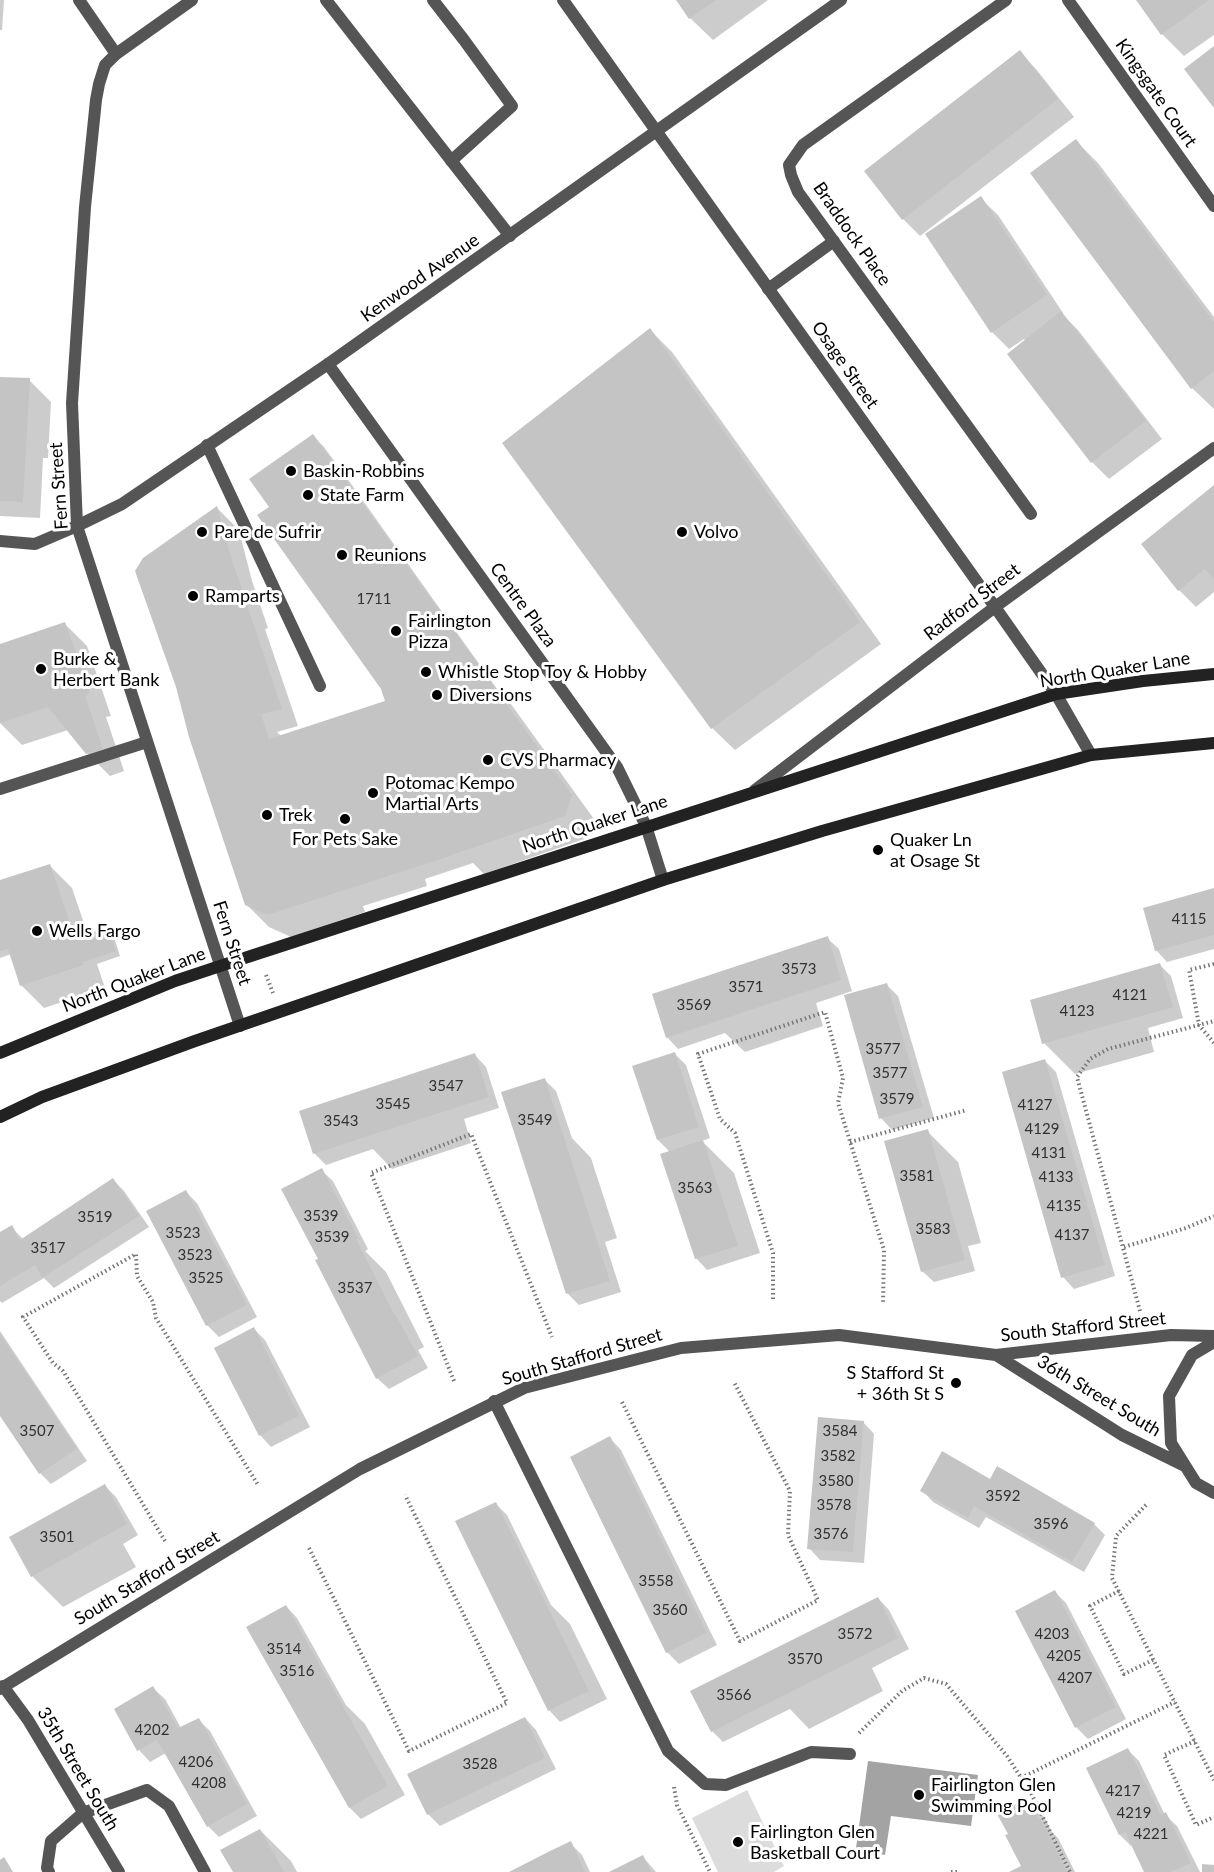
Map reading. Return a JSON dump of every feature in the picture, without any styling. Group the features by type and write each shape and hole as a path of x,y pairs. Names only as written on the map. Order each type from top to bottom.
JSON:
{"main road":[{"name":"North Quaker Lane","path":"0,1053 164,986 220,966 755,790 1056,694 1143,681 1214,674"},
{"path":"0,1117 42,1097 240,1026 663,880 822,831 1090,755 1214,743"}],"street":[{"path":"79,0 116,54"},
{"name":"Fern Street","path":"192,0 116,54 105,65 96,100 72,403 77,526 240,1026"},
{"path":"433,0 512,106 451,161"},
{"name":"Osage Street","path":"563,0 1056,694 1090,755"},
{"name":"Kenwood Avenue","path":"0,542 35,543 122,504 328,364 842,0"},
{"name":"Braddock Place","path":"1006,0 803,145 789,165 798,192 1031,514"},
{"name":"Kingsgate Court","path":"1068,0 1214,206"},
{"path":"330,2 510,236"},
{"path":"768,289 834,241"},
{"name":"Centre Plaza","path":"328,364 617,767 646,826 663,880"},
{"path":"207,445 320,686"},
{"name":"Radford Street","path":"755,790 995,607 1214,447"},
{"path":"0,789 147,742"},
{"name":"South Stafford Street","path":"2,1687 360,1469 524,1388 681,1348 839,1335 996,1355 1171,1335 1214,1336"},
{"path":"1213,1493 1196,1482 1171,1443 1169,1396 1192,1355 1214,1342"},
{"name":"36th Street South","path":"996,1355 1122,1435 1185,1466"},
{"path":"494,1401 668,1751 705,1784 726,1785 811,1752 849,1754"},
{"name":"35th Street South","path":"2,1687 28,1720 119,1872"},
{"path":"49,1872 47,1868 51,1841 83,1813 147,1790 169,1806 205,1872"}],"path":[{"path":"1214,963 1189,970 1199,1025 1214,1043"},
{"path":"266,975 273,993"},
{"path":"773,1299 773,1254 735,1133 720,1119 698,1054 825,1012 843,1078 838,1103 884,1250 883,1304"},
{"path":"1140,1311 1077,1077 1090,1059 1108,1049 1214,1021"},
{"path":"850,1142 967,1110"},
{"path":"454,1381 371,1173 471,1134 552,1337"},
{"path":"1124,1247 1186,1228 1214,1216"},
{"path":"165,1541 63,1371 53,1363 22,1317 136,1254 137,1276 153,1302 156,1318 258,1485"},
{"path":"622,1402 740,1641 818,1600 788,1535 790,1491 734,1382"},
{"path":"309,1548 409,1751 507,1703 405,1495"},
{"path":"1146,1505 1116,1536 1112,1578 1214,1780"},
{"path":"1119,1591 1090,1606 1124,1674 1153,1659"},
{"path":"849,1754 849,1743 902,1691 924,1678 946,1684 1007,1756 1030,1793 1070,1872"},
{"path":"1021,1778 1175,1702"},
{"path":"1194,1741 1164,1755 1196,1826 1214,1817"},
{"path":"668,1751 677,1805 710,1872"},
{"path":"951,1872 960,1872"}],"shaded area":[{"name":"Fairlington Glen Swimming Pool","path":"868,1761 978,1775 971,1826 891,1816 885,1855 856,1848"},
{"name":"Fairlington Glen Basketball Court","path":"747,1790 784,1866 774,1872 718,1872 692,1818"}],"building":[{"path":"676,0 716,0 689,19"},
{"path":"1136,0 1209,0 1161,35"},
{"path":"1214,46 1214,108 1184,69"},
{"path":"1020,50 1058,99 902,220 864,171"},
{"path":"1076,139 1214,322 1214,371 1191,389 1030,173"},
{"path":"981,196 1047,295 991,333 925,234"},
{"path":"1061,311 1146,421 1091,463 1007,354"},
{"name":"Volvo","path":"650,328 860,622 711,729 502,443"},
{"path":"0,377 30,378 23,502 0,501"},
{"path":"313,434 572,795 565,816 267,915 245,905 189,737 176,687 135,571 143,558 217,506 231,557 282,709 261,714 269,739 385,701 381,689 257,515 269,507 249,479"},
{"path":"1214,485 1214,580 1205,569 1178,591 1141,544"},
{"name":"Burke & Herbert Bank","path":"65,622 90,693 85,695 103,749 86,754 48,707 0,723 0,644"},
{"name":"Wells Fargo","path":"50,864 75,938 108,927 116,951 83,962 84,965 20,986 8,949 0,951 0,880"},
{"path":"1214,888 1214,935 1155,951 1143,908"},
{"path":"828,936 841,980 666,1038 652,994"},
{"path":"1160,963 1173,1007 1042,1044 1030,1000"},
{"path":"887,983 923,1107 879,1119 844,995"},
{"path":"675,1052 699,1127 657,1140 632,1066"},
{"path":"475,1053 489,1097 313,1154 299,1111"},
{"path":"1045,1059 1105,1265 1061,1278 1002,1072"},
{"path":"545,1078 610,1281 566,1294 501,1092"},
{"path":"928,1129 965,1260 921,1272 884,1141"},
{"path":"703,1140 738,1246 695,1259 660,1154"},
{"path":"322,1168 395,1316 395,1314 418,1356 376,1379 281,1189"},
{"path":"113,1178 139,1216 42,1278 35,1265 0,1286 0,1232 12,1225 20,1240"},
{"path":"186,1190 247,1305 206,1326 146,1211"},
{"path":"254,1327 299,1416 259,1436 214,1348"},
{"path":"0,1334 77,1449 39,1474 0,1416"},
{"path":"818,1417 864,1421 853,1552 807,1549"},
{"path":"610,1436 707,1633 666,1653 570,1457"},
{"path":"942,1451 990,1479 997,1466 1095,1523 1072,1562 974,1506 968,1518 920,1491"},
{"path":"105,1484 127,1524 31,1577 9,1537"},
{"path":"496,1502 589,1691 548,1711 455,1521"},
{"path":"1055,1590 1116,1707 1075,1728 1015,1611"},
{"path":"878,1597 898,1638 711,1732 690,1691"},
{"path":"286,1605 388,1786 349,1808 246,1627"},
{"path":"153,1686 178,1728 199,1718 247,1804 207,1827 157,1740 137,1751 114,1709"},
{"path":"525,1717 545,1758 427,1815 407,1774"},
{"path":"1128,1748 1161,1815 1166,1812 1191,1863 1171,1872 1144,1872 1125,1832 1119,1835 1086,1768"},
{"path":"1027,1798 1041,1819 1067,1872 1009,1872 1021,1866 997,1814"},
{"path":"260,1829 284,1872 233,1872 220,1850"},
{"path":"571,1841 585,1872 509,1872 548,1852"},
{"path":"643,1855 651,1872 609,1872"},
{"path":"4,1857 13,1872 0,1872 0,1860"},
{"path":"1202,1864 1214,1865 1214,1872 1202,1872"}],"place":[{"name":"Baskin-Robbins","path":"291,471"},
{"name":"State Farm","path":"308,495"},
{"name":"Pare de Sufrir","path":"202,532"},
{"name":"Volvo","path":"682,532"},
{"name":"Reunions","path":"342,555"},
{"name":"Ramparts","path":"193,596"},
{"name":"Fairlington Pizza","path":"396,631"},
{"name":"Burke & Herbert Bank","path":"41,669"},
{"name":"Whistle Stop Toy & Hobby","path":"426,672"},
{"name":"Diversions","path":"437,695"},
{"name":"CVS Pharmacy","path":"488,760"},
{"name":"Potomac Kempo Martial Arts","path":"373,793"},
{"name":"Trek","path":"267,815"},
{"name":"For Pets Sake","path":"345,819"},
{"name":"Quaker Ln at Osage St","path":"878,850"},
{"name":"Wells Fargo","path":"37,931"},
{"name":"S Stafford St + 36th St S","path":"956,1383"},
{"name":"Fairlington Glen Swimming Pool","path":"919,1795"},
{"name":"Fairlington Glen Basketball Court","path":"738,1842"}]}
